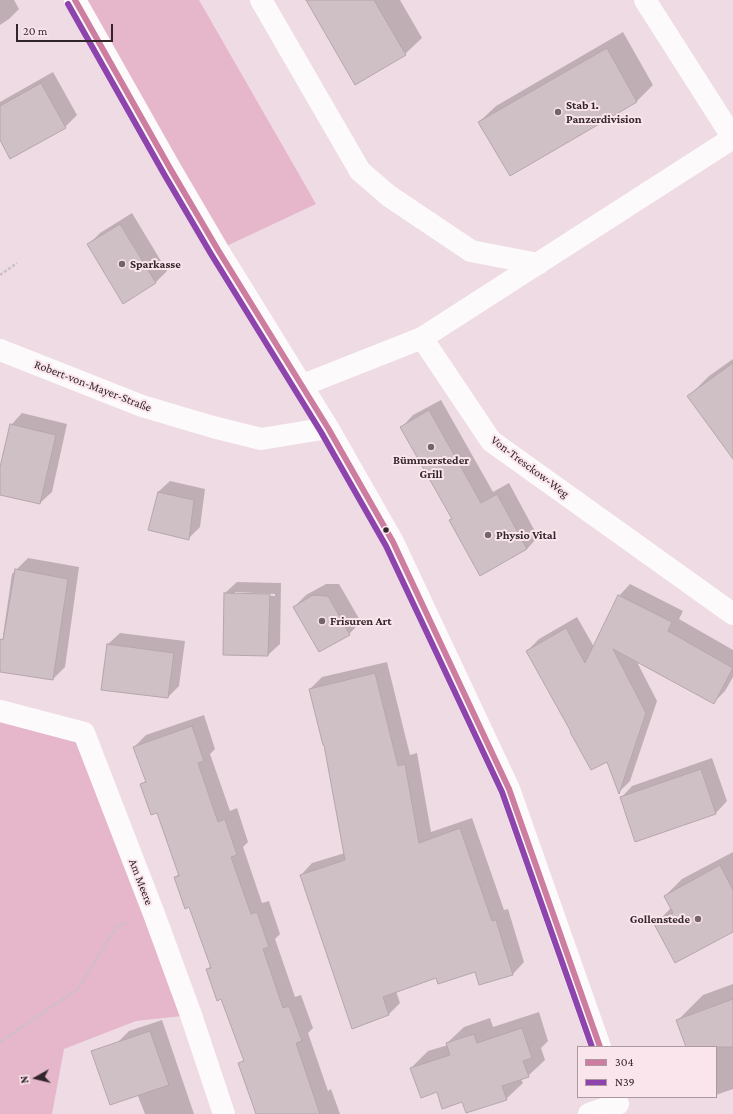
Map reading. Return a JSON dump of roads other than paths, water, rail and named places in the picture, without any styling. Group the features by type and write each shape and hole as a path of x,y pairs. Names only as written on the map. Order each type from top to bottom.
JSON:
{"street":[{"path":"75,0 207,230 328,428 393,542 510,789 600,1046"},
{"path":"261,0 360,171 389,196 471,251 538,264"},
{"path":"302,386 422,338 733,138 645,0"},
{"name":"Von-Tresckow-Weg","path":"422,338 492,441 733,614"},
{"name":"Robert-von-Mayer-Straße","path":"0,350 142,406 213,427 261,439 328,428"},
{"name":"Am Meere","path":"0,711 84,732 154,914 191,1015 224,1114"},
{"path":"589,1114 619,1105"}],"place":[{"name":"Stab 1. Panzerdivision","path":"558,112"},
{"name":"Sparkasse","path":"122,264"},
{"name":"Bümmersteder Grill","path":"431,447"},
{"name":"Physio Vital","path":"488,535"},
{"name":"Frisuren Art","path":"322,621"},
{"name":"Gollenstede","path":"698,919"}]}
